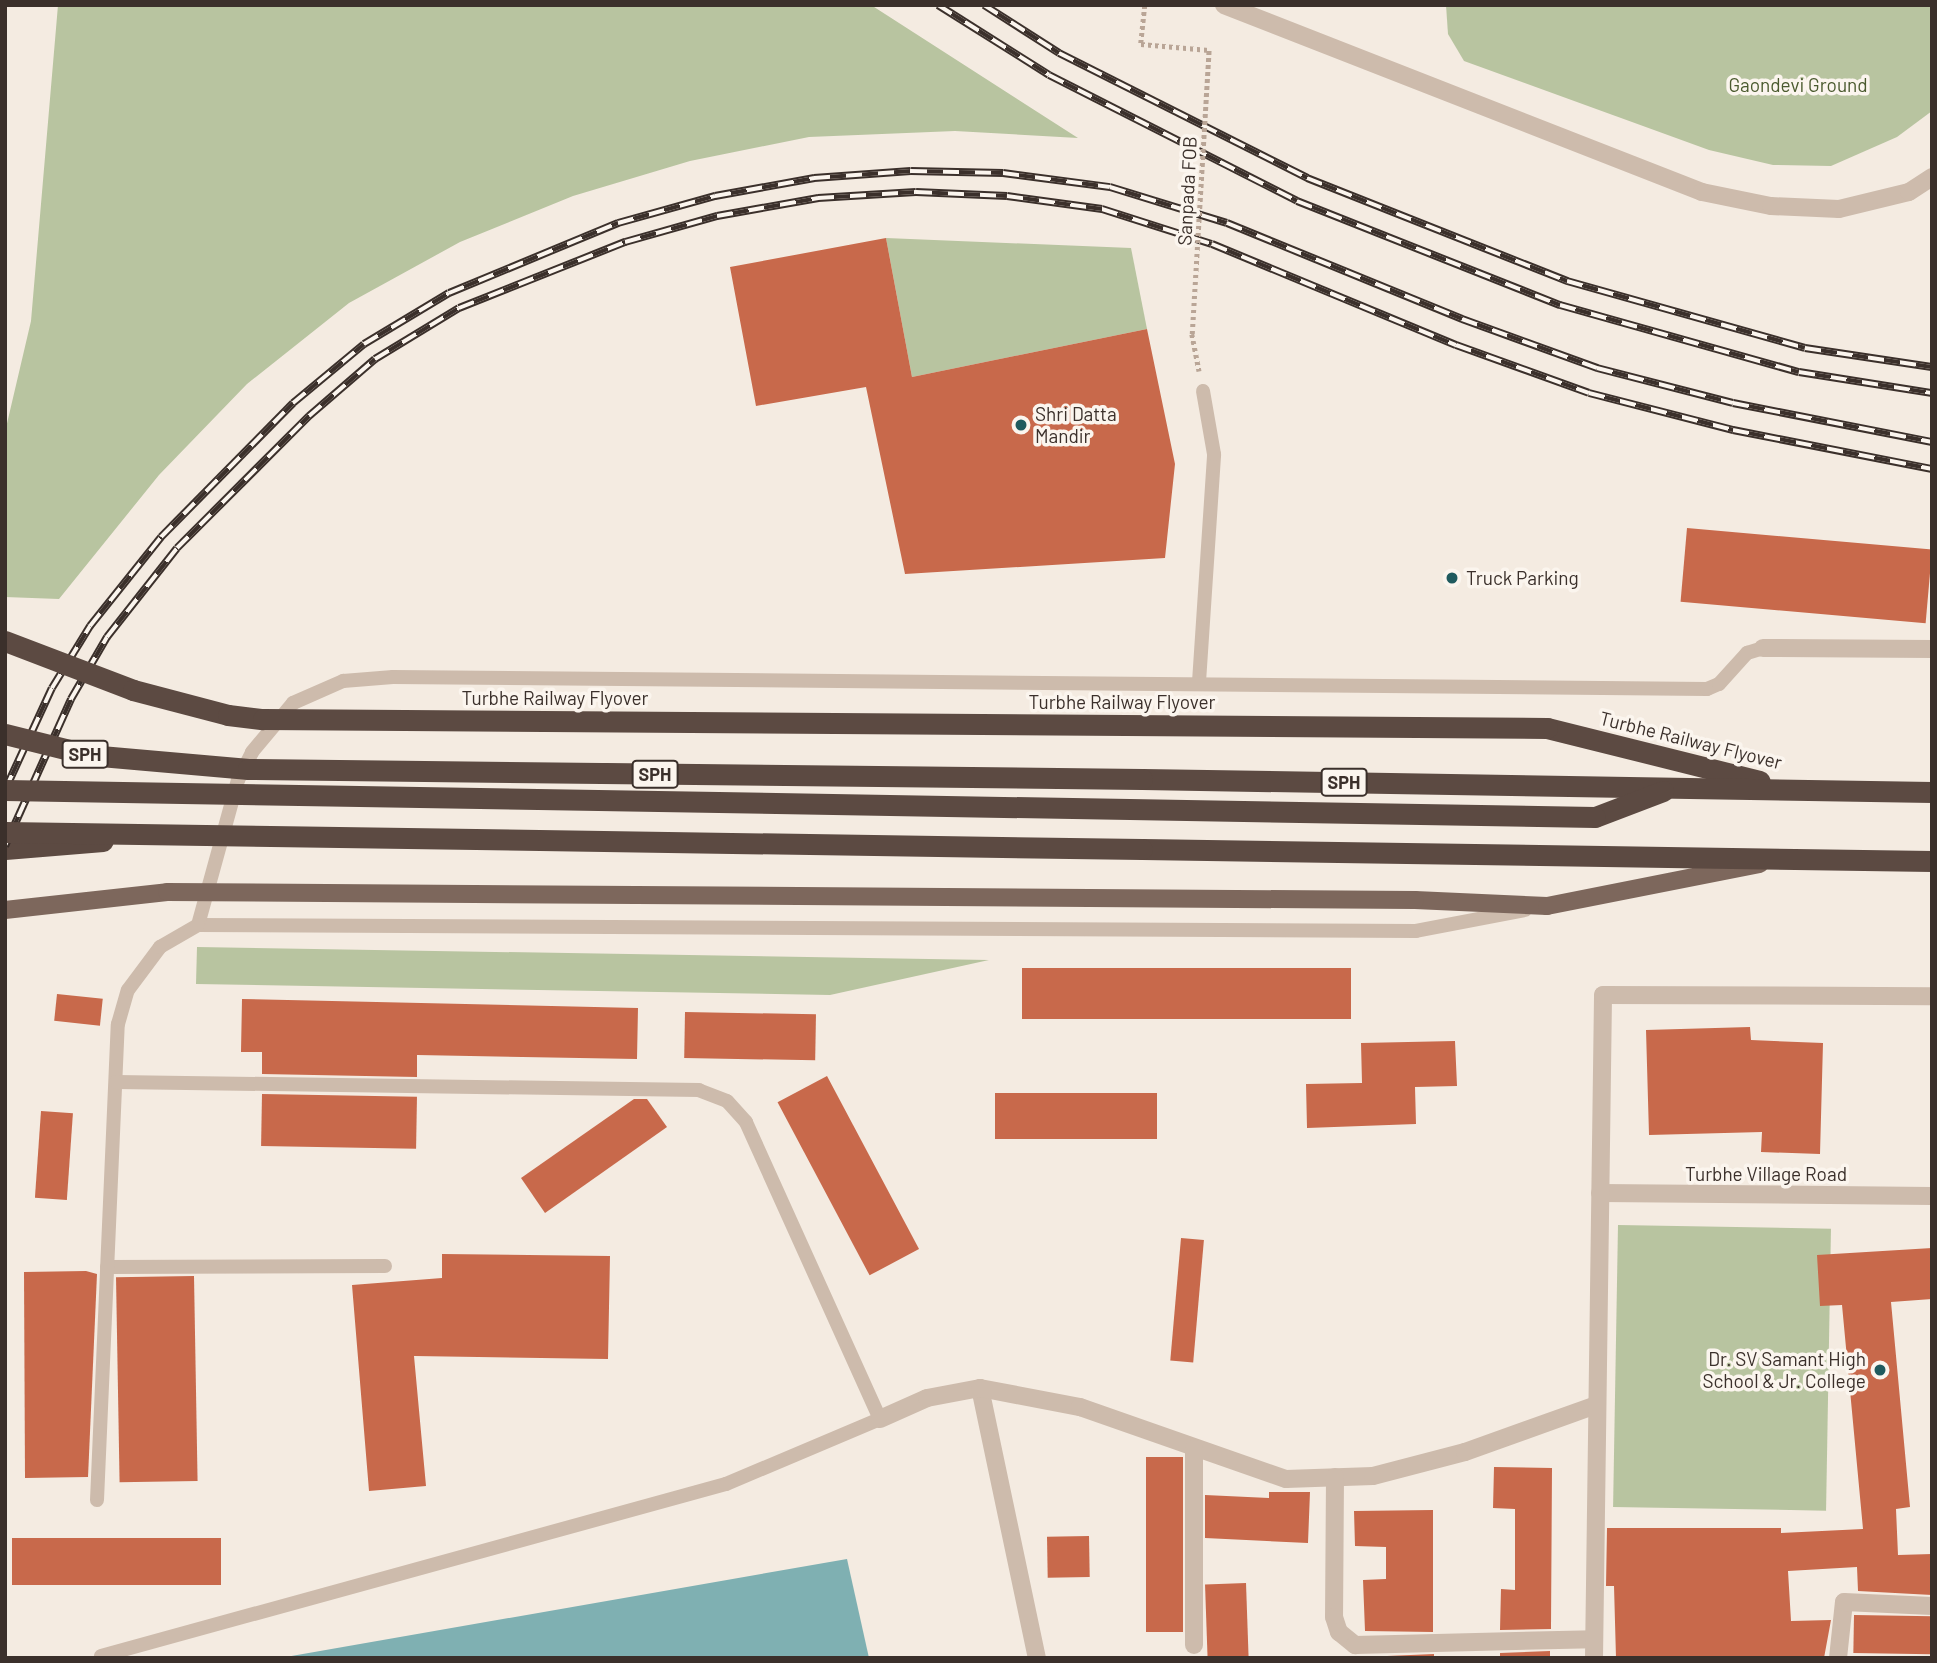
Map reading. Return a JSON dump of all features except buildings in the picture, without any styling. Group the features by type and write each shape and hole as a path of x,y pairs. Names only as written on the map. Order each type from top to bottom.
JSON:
{"highway":[{"name":"Turbhe Railway Flyover","path":"5,641 133,690 228,715 263,719 1547,728 1795,790"},
{"name":"Turbhe Railway Flyover","path":"5,734 89,755 248,769 1142,779 1795,790"},
{"path":"5,790 1595,817 1675,787"},
{"name":"SPH","path":"1795,790 1932,792"},
{"path":"5,832 168,837 1932,861"},
{"path":"5,849 168,837"}],"main road":[{"path":"5,910 167,892 1415,900 1547,905 1791,858"}],"street":[{"path":"1224,5 1702,192 1771,206 1839,209 1909,192 1932,177"},
{"path":"1763,648 1932,649"},
{"path":"1594,1658 1603,995 1932,996"},
{"name":"Turbhe Village Road","path":"1600,1193 1932,1196"},
{"path":"880,1419 927,1398 980,1388 1080,1406 1286,1479 1373,1476 1465,1452 1596,1405"},
{"path":"980,1388 1037,1658"},
{"path":"1194,1448 1194,1645"},
{"path":"1335,1477 1334,1617 1339,1632 1355,1645 1593,1639"},
{"path":"1838,1658 1844,1602 1932,1606"}],"lane":[{"path":"1199,682 1214,454 1203,391"},
{"path":"198,925 238,780 252,752 293,703 343,681 393,677 1199,682 1707,689 1719,684 1747,653 1763,648"},
{"path":"97,1500 118,1024 128,990 160,947 198,925 1416,931 1547,905"},
{"path":"101,1656 726,1483 880,1419 746,1122 727,1101 699,1090 116,1083"},
{"path":"107,1268 385,1266"}],"path":[{"name":"Sanpada FOB","path":"1144,5 1141,44 1209,50 1192,334 1203,391"}],"green space":[{"path":"58,5 871,5 1078,138 955,131 809,137 690,161 573,196 460,242 349,303 247,384 159,475 59,599 5,597 5,432 31,321"},
{"name":"Gaondevi Ground","path":"1446,5 1932,5 1932,111 1897,137 1831,166 1773,165 1709,150 1464,61 1448,34"},
{"path":"886,238 1131,248 1147,329 912,377"},
{"path":"197,947 989,960 830,995 196,984"},
{"path":"1618,1225 1831,1229 1826,1511 1613,1507"}],"water":[{"path":"847,1559 869,1658 280,1658"}],"railway":[{"path":"938,5 1049,75 1297,201 1560,305 1799,372 1932,393"},
{"path":"984,5 1059,53 1307,178 1567,281 1805,348 1932,367"},
{"path":"5,790 52,688 90,626 161,537 293,403 364,344 449,293 618,223 715,196 814,178 911,171 1003,173 1110,187 1227,223 1462,319 1597,368 1733,403 1932,442"},
{"path":"5,846 71,699 107,637 177,548 309,416 375,359 459,308 625,242 717,216 818,198 916,192 1007,196 1102,209 1212,244 1456,345 1589,393 1733,430 1932,469"}],"place":[{"name":"Shri Datta Mandir","path":"1021,425"},
{"name":"Truck Parking","path":"1452,578"},
{"name":"Dr. SV Samant High School & Jr. College","path":"1880,1370"}]}
